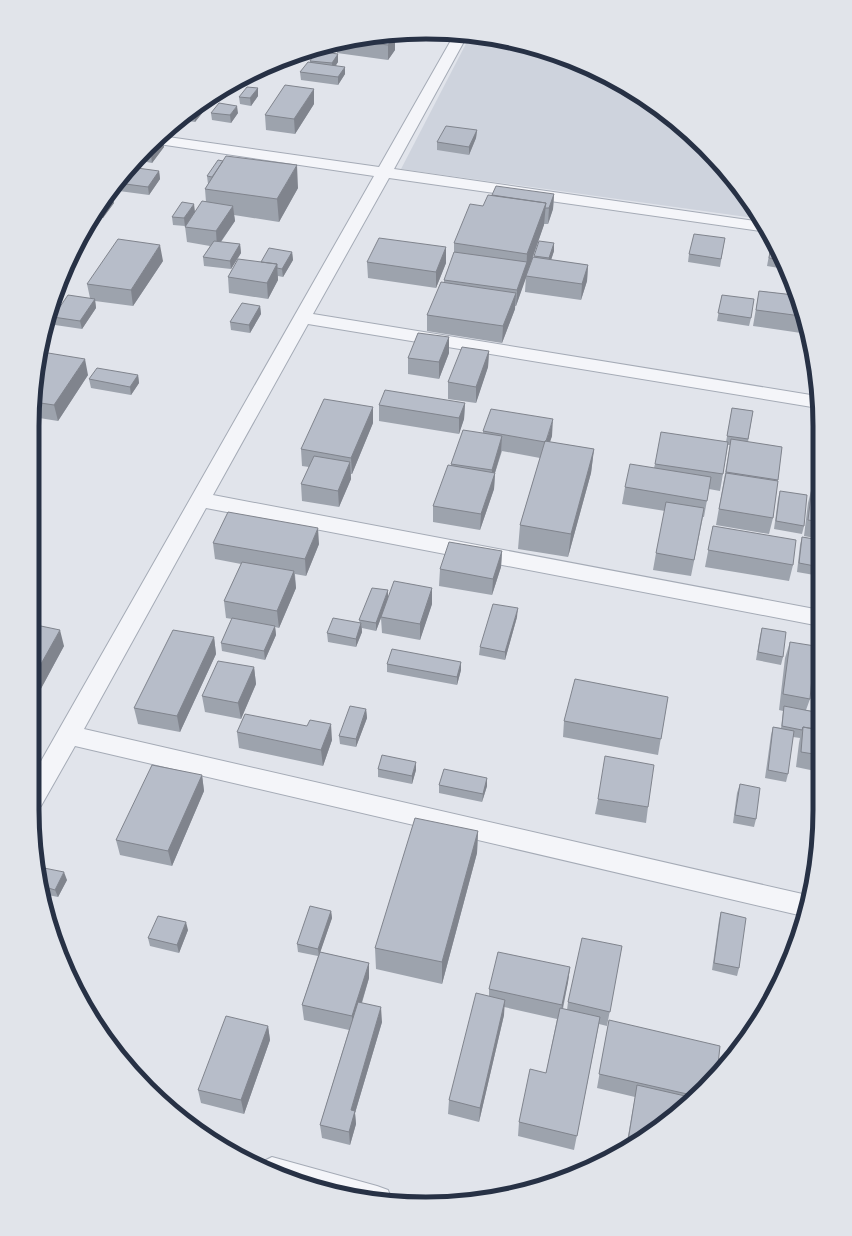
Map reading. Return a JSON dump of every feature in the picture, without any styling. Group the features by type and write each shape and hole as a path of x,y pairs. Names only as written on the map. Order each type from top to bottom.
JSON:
{"street":[{"path":"39,787 458,41"},
{"path":"164,141 757,227"},
{"path":"302,318 812,401"},
{"path":"201,500 813,617"},
{"path":"69,735 801,905"}],"shaded area":[{"path":"467,41 477,42 526,52 574,68 620,91 641,104 662,119 700,152 733,190 752,218 401,169"}],"building":[{"path":"391,41 388,45 370,43"},
{"path":"325,52 338,54 332,63 310,61 313,56"},
{"path":"308,62 345,67 338,77 300,72"},
{"path":"285,85 314,89 294,119 265,115"},
{"path":"247,87 258,88 250,98 239,97"},
{"path":"219,103 237,106 230,115 211,113"},
{"path":"446,126 477,130 469,147 437,142"},
{"path":"226,156 297,165 277,199 205,189"},
{"path":"218,160 223,161 212,177 207,176"},
{"path":"138,168 159,171 148,187 124,184"},
{"path":"496,186 554,194 549,208 545,208 546,203 492,195"},
{"path":"488,195 546,203 527,254 454,243 470,204 483,206"},
{"path":"202,201 233,206 216,231 185,227"},
{"path":"182,202 194,204 184,218 172,217"},
{"path":"694,234 725,238 721,259 689,254"},
{"path":"379,238 446,247 436,272 367,262"},
{"path":"118,239 160,245 131,290 87,284"},
{"path":"214,241 240,244 230,261 203,257"},
{"path":"539,241 554,243 549,258 534,256"},
{"path":"269,248 292,252 282,269 277,268 277,264 261,262"},
{"path":"770,250 775,259 769,258"},
{"path":"454,252 527,262 517,290 444,280"},
{"path":"533,257 588,265 582,284 526,276"},
{"path":"238,259 277,264 267,283 228,277"},
{"path":"441,282 516,293 503,326 427,315"},
{"path":"759,291 789,294 796,315 756,310"},
{"path":"68,295 95,299 80,321 55,317 57,311"},
{"path":"722,295 754,299 751,318 718,313"},
{"path":"242,303 260,306 249,325 230,322"},
{"path":"418,333 449,337 439,362 408,358"},
{"path":"462,347 489,351 476,387 448,382"},
{"path":"46,353 85,359 54,405 40,403"},
{"path":"97,368 138,375 130,387 89,379"},
{"path":"385,390 465,403 459,418 379,405"},
{"path":"324,399 373,407 351,458 301,449"},
{"path":"732,408 753,411 748,439 727,436"},
{"path":"491,409 553,419 546,441 483,431"},
{"path":"463,430 502,436 492,470 451,464"},
{"path":"661,432 728,442 723,474 655,464"},
{"path":"731,439 782,447 778,480 726,472"},
{"path":"545,441 594,449 571,534 520,525"},
{"path":"314,456 350,462 338,491 301,484"},
{"path":"630,464 711,477 707,501 625,487"},
{"path":"448,465 495,473 481,514 433,506"},
{"path":"726,473 778,481 773,518 719,509"},
{"path":"812,487 813,487 813,521 808,520"},
{"path":"780,491 807,495 804,526 776,521"},
{"path":"666,502 704,508 694,560 656,553"},
{"path":"228,512 318,528 305,559 213,543"},
{"path":"713,526 796,540 793,565 708,550"},
{"path":"802,537 813,539 813,566 799,563"},
{"path":"449,542 502,551 493,579 440,569"},
{"path":"242,562 294,571 277,611 224,601"},
{"path":"394,581 432,588 420,624 381,617"},
{"path":"372,588 388,590 376,623 359,620"},
{"path":"493,604 518,608 505,652 480,647"},
{"path":"232,618 275,626 264,651 221,643"},
{"path":"333,618 361,623 356,639 327,633"},
{"path":"39,626 60,630 39,668"},
{"path":"762,628 786,632 783,657 758,652"},
{"path":"173,630 214,637 177,716 134,708"},
{"path":"790,642 813,646 813,667 810,699 783,694"},
{"path":"392,649 461,662 457,677 387,664"},
{"path":"218,661 254,667 238,703 202,696"},
{"path":"575,679 668,697 661,739 564,721"},
{"path":"350,706 366,709 356,739 339,736"},
{"path":"784,706 813,712 813,729 803,727 802,730 782,726"},
{"path":"245,714 307,726 310,720 331,724 321,750 237,732"},
{"path":"773,727 794,731 788,774 768,770"},
{"path":"803,727 813,729 813,754 801,752"},
{"path":"382,755 416,762 412,776 378,769"},
{"path":"605,756 654,765 648,807 598,799"},
{"path":"152,765 202,775 168,851 116,840"},
{"path":"444,769 487,778 483,794 439,785"},
{"path":"740,784 760,788 756,819 735,815"},
{"path":"415,818 478,831 442,962 375,948"},
{"path":"43,868 64,872 55,890 47,887"},
{"path":"310,906 331,911 318,949 297,944"},
{"path":"721,912 746,918 739,968 714,963"},
{"path":"158,916 186,922 177,945 148,938"},
{"path":"582,938 622,946 610,1012 568,1002"},
{"path":"320,952 369,963 352,1016 302,1005"},
{"path":"498,952 570,967 562,1005 489,989"},
{"path":"476,993 505,1000 480,1108 449,1100"},
{"path":"358,1002 381,1007 351,1110 355,1111 349,1132 320,1125"},
{"path":"560,1008 600,1017 577,1136 519,1122 530,1069 546,1073"},
{"path":"226,1016 268,1026 241,1100 198,1090"},
{"path":"609,1020 720,1046 718,1064 688,1094 599,1074"},
{"path":"637,1085 686,1096 662,1117 628,1140"}]}
